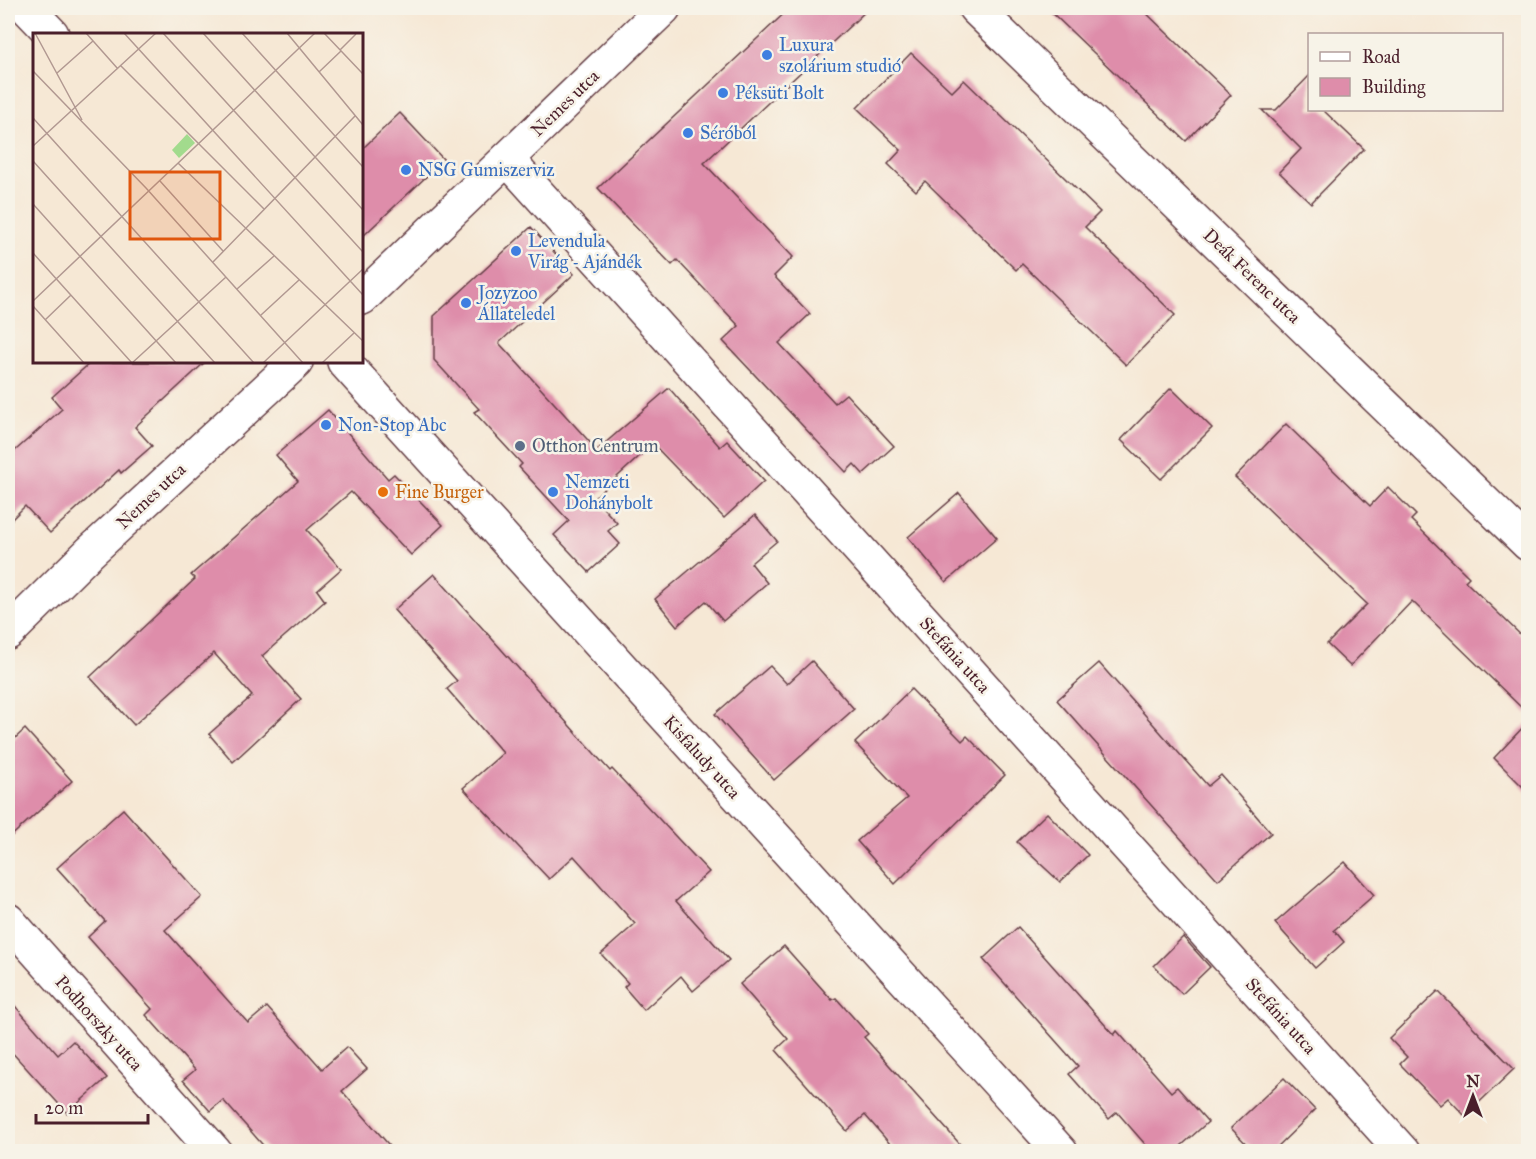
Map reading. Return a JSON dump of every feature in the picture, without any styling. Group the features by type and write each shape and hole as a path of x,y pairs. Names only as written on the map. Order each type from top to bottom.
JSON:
{"street":[{"path":"27,8 51,33"},
{"name":"Nemes utca","path":"363,297 664,8"},
{"name":"Deák Ferenc utca","path":"975,8 1528,544"},
{"name":"Stefánia utca","path":"507,159 1403,1152"},
{"name":"Nemes utca","path":"8,633 89,554 295,363"},
{"name":"Kisfaludy utca","path":"345,363 1060,1152"},
{"name":"Podhorszky utca","path":"8,920 215,1152"}],"building":[{"path":"790,8 869,8 704,163 793,257 774,276 810,314 779,343 835,403 846,394 894,446 863,474 854,464 846,472 723,341 739,326 677,260 672,265 598,188"},
{"path":"1047,8 1141,8 1231,95 1186,141"},
{"path":"911,53 952,92 964,80 1100,212 1085,227 1175,315 1126,365 1022,264 1016,270 925,181 916,191 888,164 901,150 857,108"},
{"path":"1308,77 1308,111 1324,111 1364,149 1311,203 1279,172 1301,149 1262,110 1276,110"},
{"path":"400,113 444,160 363,236 363,148"},
{"path":"531,227 574,274 499,343 597,450 669,388 720,447 727,441 764,481 724,518 653,444 594,498 617,523 608,531 620,544 589,572 554,535 569,521 519,467 522,464 474,412 479,409 434,360 434,316"},
{"path":"90,363 204,363 135,427 152,446 121,473 119,470 50,533 25,506 8,523 8,457 62,409 52,397"},
{"path":"1171,388 1212,428 1161,479 1121,440"},
{"path":"328,410 388,479 394,474 443,525 411,555 351,492 307,530 341,569 317,590 325,601 262,656 301,699 233,762 209,734 252,696 214,653 134,725 90,677 195,579 191,575 298,481 276,455"},
{"path":"1286,424 1370,506 1388,487 1416,515 1411,520 1469,577 1465,581 1528,642 1528,714 1412,601 1350,666 1327,644 1367,604 1235,477"},
{"path":"959,493 997,538 946,582 908,537"},
{"path":"755,515 777,541 751,563 767,583 723,621 706,601 677,626 655,599"},
{"path":"434,574 610,771 612,769 709,872 676,901 729,960 693,991 681,976 644,1010 624,987 628,983 601,954 635,924 574,856 549,879 463,788 503,753 447,689 457,681 394,610"},
{"path":"812,661 854,709 774,780 715,714 770,666 787,684"},
{"path":"1099,663 1208,786 1221,775 1271,833 1218,880 1057,700"},
{"path":"911,689 962,741 967,736 1005,775 895,884 857,841 907,798 855,743"},
{"path":"1528,722 1528,792 1494,758"},
{"path":"25,729 72,781 8,839 8,745"},
{"path":"123,809 202,897 165,930 248,1023 267,1007 322,1069 347,1047 367,1069 342,1091 395,1152 269,1152 223,1100 210,1111 183,1080 195,1070 146,1015 152,1009 88,937 105,921 57,868"},
{"path":"1047,813 1088,855 1060,882 1017,842"},
{"path":"1345,862 1374,895 1334,930 1344,942 1315,968 1275,923"},
{"path":"1018,927 1114,1035 1117,1031 1171,1092 1177,1087 1208,1122 1174,1152 1152,1152 1117,1112 1109,1119 1069,1074 1078,1066 983,959"},
{"path":"1183,937 1210,967 1182,994 1154,966"},
{"path":"784,946 832,1000 836,998 868,1034 864,1037 967,1152 897,1152 865,1115 847,1131 776,1050 788,1039 740,984"},
{"path":"1438,991 1514,1069 1465,1116 1448,1098 1440,1105 1400,1064 1407,1057 1389,1038"},
{"path":"8,998 58,1055 73,1041 107,1078 67,1113 8,1048"},
{"path":"1284,1078 1315,1110 1272,1152 1254,1152 1231,1128"}],"place":[{"name":"Luxura szolárium studió","path":"767,55"},
{"name":"Péksüti Bolt","path":"723,93"},
{"name":"Séróból","path":"688,133"},
{"name":"NSG Gumiszerviz","path":"406,170"},
{"name":"Levendula Virág - Ajándék","path":"516,251"},
{"name":"Jozyzoo Állateledel","path":"466,303"},
{"name":"Non-Stop Abc","path":"326,425"},
{"name":"Otthon Centrum","path":"520,446"},
{"name":"Fine Burger","path":"383,492"},
{"name":"Nemzeti Dohánybolt","path":"553,492"}]}
